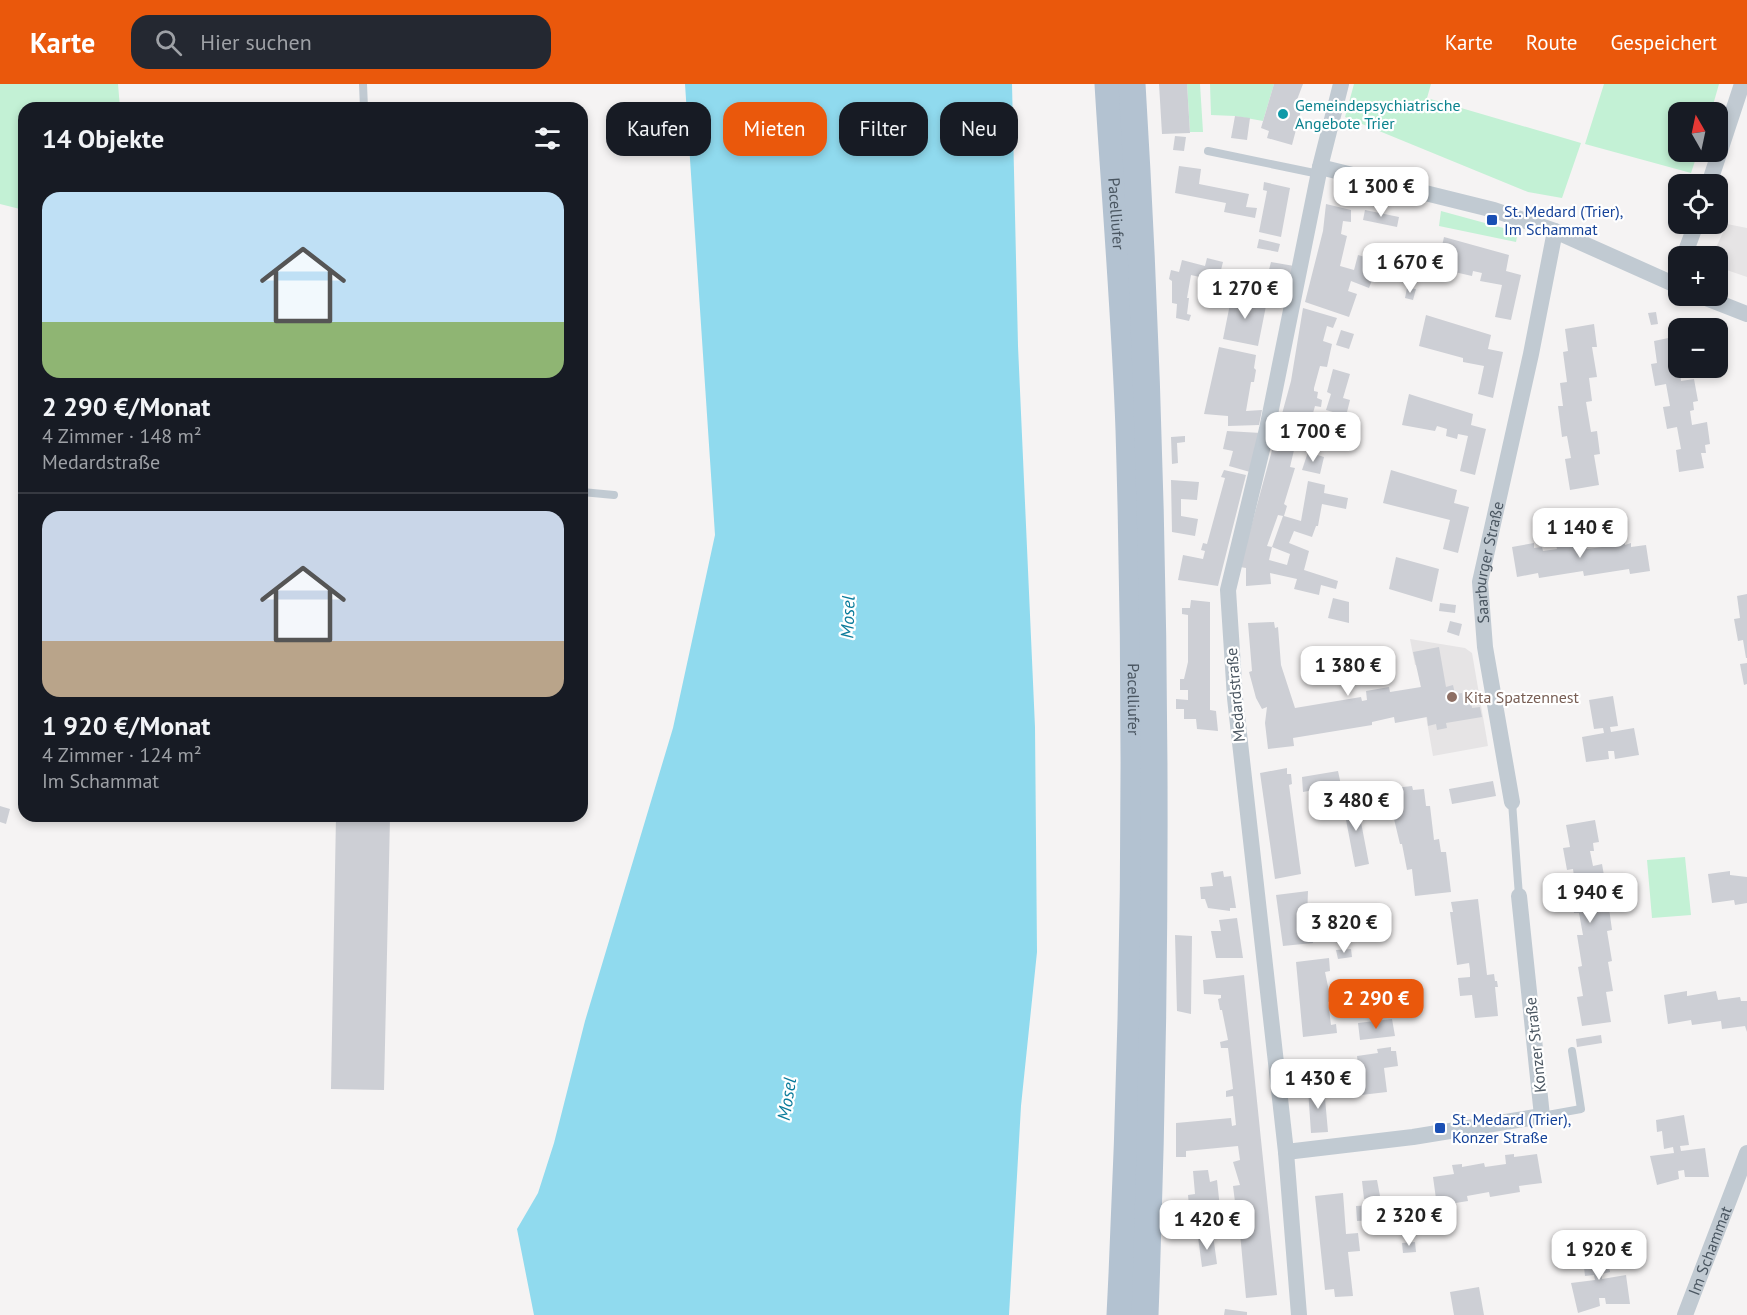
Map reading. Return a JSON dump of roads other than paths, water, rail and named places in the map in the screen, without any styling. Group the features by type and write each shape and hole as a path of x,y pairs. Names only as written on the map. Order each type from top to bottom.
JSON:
{"main road":[{"name":"Pacelliufer","path":"1108,84 1129,429 1136,854 1130,1118 1119,1315"},
{"name":"Pacelliufer","path":"1132,84 1144,282 1156,859 1153,1101 1145,1315"}],"street":[{"name":"Medardstraße","path":"1299,1315 1286,1152 1236,708 1228,590 1267,429 1320,170 1341,84"},
{"path":"1713,174 1741,109 1742,84"},
{"path":"1320,170 1494,210 1668,276"},
{"name":"Saarburger Straße","path":"1512,802 1485,647 1480,582 1531,354 1554,231"},
{"path":"1727,306 1747,314"},
{"name":"Konzer Straße","path":"1286,1152 1413,1137 1542,1116 1519,896"},
{"name":"Im Schammat","path":"1685,1315 1747,1153"}],"lane":[{"path":"363,84 364,102"},
{"path":"1208,151 1320,170"},
{"path":"588,493 614,495"},
{"name":"Saarburger Straße","path":"1512,802 1519,896"},
{"path":"1542,1116 1581,1109 1572,1051"}],"water":[{"name":"Mosel","path":"685,84 1012,84 1012,102 940,102 940,156 1014,156 1018,346 1035,727 1037,952 1021,1106 1009,1315 534,1315 517,1229 538,1193 554,1143 585,1021 673,728 715,535 690,156 711,156 711,102 686,102"}],"place":[{"name":"Gemeindepsychiatrische Angebote Trier","path":"1283,114"},
{"name":"St. Medard (Trier), Im Schammat","path":"1492,220"},
{"name":"Kita Spatzennest","path":"1452,697"},
{"name":"St. Medard (Trier), Konzer Straße","path":"1440,1128"}]}
